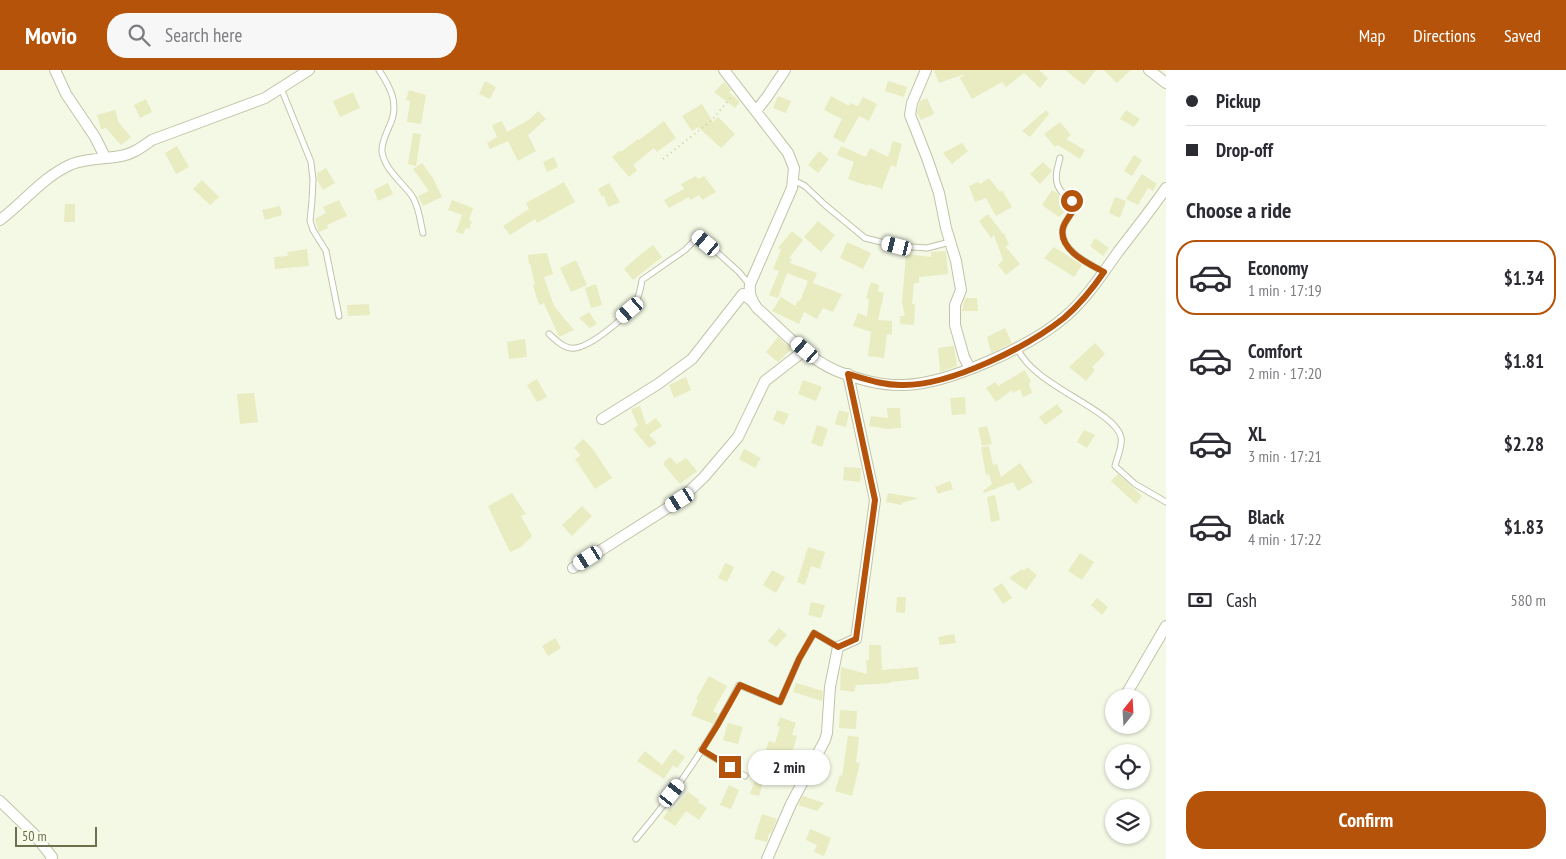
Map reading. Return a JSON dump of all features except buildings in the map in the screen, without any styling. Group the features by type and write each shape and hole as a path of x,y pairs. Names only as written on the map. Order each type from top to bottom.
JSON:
{"street":[{"path":"55,70 66,94 96,137 105,157"},
{"path":"0,220 50,176 73,164 105,157 122,156 139,150 152,140 265,98 309,70"},
{"path":"724,70 788,153 794,168 792,188 750,284 749,293 752,301 757,308 818,360 837,371 848,374 882,383 904,385 938,380 970,369 1045,332 1066,316 1094,287 1166,188"},
{"path":"756,111 786,70"},
{"path":"926,70 912,103 910,115 936,184 956,261 960,290 955,305 956,325 964,357 970,369"},
{"path":"1148,70 1166,83"},
{"path":"602,418 658,384 692,359 743,294 752,301"},
{"path":"573,568 680,500 704,477 738,437 765,381 805,350"},
{"path":"767,859 791,804 824,740 830,687 838,647 856,639 875,500 848,374"},
{"path":"1129,689 1166,626"},
{"path":"0,801 34,834 52,857 51,859"}],"lane":[{"path":"379,70 390,87 394,98 392,121 384,138 382,152 390,170 412,197 418,212 422,233"},
{"path":"281,88 311,162 313,180 310,221 313,230 326,250 340,316"},
{"path":"1060,158 1056,171 1056,181 1060,190 1072,201 1074,207 1062,231 1066,246 1086,262 1104,272"},
{"path":"793,180 806,186 825,205 865,238 897,246 927,248 950,242"},
{"path":"550,334 561,345 574,349 591,342 630,310 637,300 642,280 685,250 699,236 750,284"},
{"path":"1017,347 1030,366 1052,384 1109,420 1121,435 1121,445 1115,466 1135,484 1166,502"},
{"path":"636,839 702,750 740,685 780,702 799,659 814,633 838,647"},
{"path":"702,750 745,776"}],"path":[{"path":"663,159 712,120 738,88"}],"route":[{"path":"730,767 702,750 726,712 740,685 780,702 799,659 814,633 838,647 856,639 875,500 848,374 882,383 904,385 938,380 987,362 1045,332 1066,316 1094,287 1104,272 1086,262 1066,246 1062,231 1065,222 1073,212 1072,201"}]}
